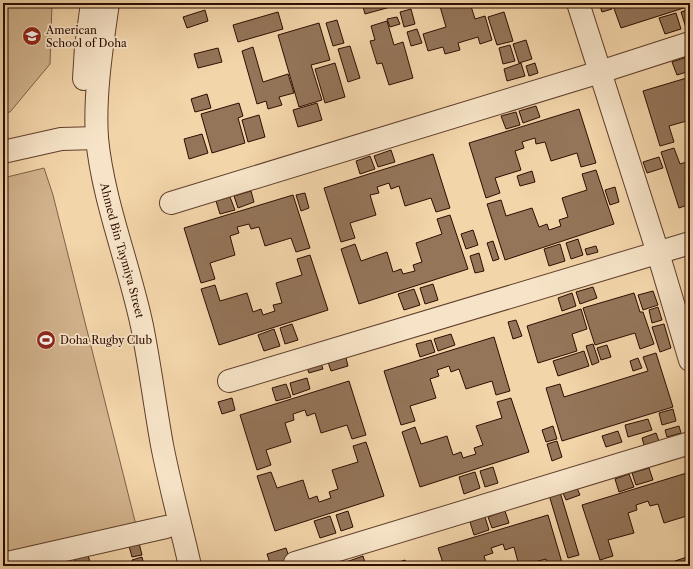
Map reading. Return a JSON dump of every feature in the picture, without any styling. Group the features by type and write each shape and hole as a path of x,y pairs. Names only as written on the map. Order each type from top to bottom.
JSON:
{"street":[{"name":"Ahmed Bin Taymiya Street","path":"92,3 86,47 82,109 90,138 101,167 107,195 142,325 153,384 162,446 190,566"},
{"name":"Ahmed Bin Taymiya Street","path":"108,3 102,49 97,110 90,138 87,168 128,328 139,386 148,449 174,566"},
{"path":"578,3 658,253 690,360"},
{"path":"171,203 690,43"},
{"path":"3,152 61,139 90,138"},
{"path":"229,381 690,243"},
{"path":"295,563 690,444"},
{"path":"3,564 166,527"}],"shaded area":[{"name":"American School of Doha","path":"3,3 52,3 50,64 10,112 3,113"},
{"name":"Doha Rugby Club","path":"44,168 53,195 140,541 3,566 3,178"}],"building":[{"path":"362,3 393,3 394,6 365,14"},
{"path":"439,3 470,3 475,19 485,16 492,40 480,44 478,37 458,43 460,50 445,54 443,47 428,51 423,34 446,27"},
{"path":"599,3 610,3 612,9 602,12"},
{"path":"612,3 690,3 690,6 621,28"},
{"path":"411,9 415,24 404,27 400,12"},
{"path":"690,9 690,26 686,28 681,12"},
{"path":"205,10 208,21 187,28 183,17"},
{"path":"278,12 283,29 238,42 233,25"},
{"path":"504,12 513,41 497,45 488,17"},
{"path":"676,13 681,29 665,34 659,18"},
{"path":"397,17 400,24 390,27 387,19"},
{"path":"337,20 344,43 333,46 326,23"},
{"path":"387,21 394,45 403,42 413,78 389,85 382,63 377,64 370,41 375,40 371,26"},
{"path":"319,23 330,60 311,65 322,100 299,107 278,35"},
{"path":"417,29 422,43 411,46 407,32"},
{"path":"526,40 532,59 519,63 513,44"},
{"path":"510,45 515,61 503,64 499,48"},
{"path":"350,46 360,78 348,82 338,49"},
{"path":"253,47 263,82 288,74 294,93 279,97 282,105 268,109 266,101 257,104 242,51"},
{"path":"218,48 222,62 198,68 194,54"},
{"path":"687,57 690,71 677,75 672,62"},
{"path":"335,63 345,97 325,103 315,69"},
{"path":"521,63 525,76 507,81 504,69"},
{"path":"535,63 538,73 529,76 526,66"},
{"path":"690,77 690,120 669,126 674,142 660,146 643,91"},
{"path":"207,94 211,108 195,112 191,99"},
{"path":"239,103 243,116 238,118 245,143 212,153 201,114"},
{"path":"317,103 322,120 298,127 293,110"},
{"path":"536,106 540,117 523,123 519,111"},
{"path":"579,109 596,163 581,167 577,153 551,161 545,142 536,144 535,138 522,142 524,148 515,151 521,170 495,178 500,193 486,198 469,143"},
{"path":"516,112 520,125 506,129 501,116"},
{"path":"259,115 265,137 248,142 242,120"},
{"path":"202,134 208,153 189,159 184,139"},
{"path":"674,148 680,164 690,161 690,204 679,208 661,152"},
{"path":"391,150 395,162 378,167 374,156"},
{"path":"433,154 450,208 436,212 431,198 405,206 399,186 391,189 389,183 377,187 379,193 370,195 376,215 350,223 355,238 341,242 324,188"},
{"path":"370,156 375,169 360,174 356,161"},
{"path":"659,157 663,168 647,173 643,162"},
{"path":"596,170 614,224 505,260 487,204 501,200 506,216 532,208 539,227 547,224 549,230 561,226 559,220 568,217 562,198 587,190 582,174"},
{"path":"532,171 535,182 520,186 517,176"},
{"path":"615,187 619,202 610,205 605,190"},
{"path":"251,191 254,202 238,208 234,196"},
{"path":"305,193 309,208 301,211 296,195"},
{"path":"293,195 310,248 296,252 291,238 265,246 259,227 251,229 249,224 237,227 239,233 230,236 235,255 210,263 215,279 201,283 184,228"},
{"path":"230,197 235,210 220,214 216,201"},
{"path":"450,215 468,269 359,304 341,249 355,244 361,261 387,252 393,272 401,269 403,274 415,271 413,265 422,262 416,243 442,234 437,219"},
{"path":"473,230 478,245 466,249 461,234"},
{"path":"578,239 583,255 571,259 566,243"},
{"path":"493,241 499,259 493,261 487,243"},
{"path":"560,244 565,261 549,266 544,249"},
{"path":"596,246 598,252 587,255 585,249"},
{"path":"479,253 484,271 475,273 470,256"},
{"path":"310,255 328,310 219,345 201,289 215,285 220,301 247,293 253,312 261,309 263,315 275,311 273,305 282,303 276,283 302,275 297,259"},
{"path":"433,284 438,300 425,304 420,288"},
{"path":"593,287 597,298 580,304 576,292"},
{"path":"414,289 420,305 404,310 398,294"},
{"path":"653,291 658,305 643,310 638,295"},
{"path":"572,293 576,306 562,311 558,298"},
{"path":"634,293 640,312 643,312 654,344 640,349 635,333 595,345 583,308"},
{"path":"658,307 662,320 652,323 649,310"},
{"path":"581,309 587,329 572,334 577,351 538,363 527,326"},
{"path":"516,320 522,336 513,339 508,322"},
{"path":"292,324 298,340 285,344 280,328"},
{"path":"664,324 671,348 660,352 652,327"},
{"path":"274,329 280,346 264,351 258,335"},
{"path":"451,334 455,345 438,351 434,339"},
{"path":"494,337 510,391 496,395 492,381 466,389 459,369 451,372 449,366 437,370 439,376 430,379 436,398 410,406 415,421 401,425 384,371"},
{"path":"431,340 435,352 420,357 416,344"},
{"path":"593,344 599,362 592,365 586,346"},
{"path":"607,345 611,357 601,360 597,348"},
{"path":"584,351 589,366 558,376 553,361"},
{"path":"656,353 673,407 562,441 546,388 560,384 564,397 648,371 643,357"},
{"path":"345,354 348,366 331,371 327,359"},
{"path":"638,358 642,368 633,371 630,361"},
{"path":"320,361 323,369 309,373 306,365"},
{"path":"307,378 310,389 293,395 290,383"},
{"path":"349,381 366,435 352,439 347,425 321,433 315,413 307,416 305,410 293,414 294,420 285,423 291,442 266,450 271,465 257,470 240,415"},
{"path":"286,384 291,397 276,401 272,388"},
{"path":"232,398 235,410 222,414 218,402"},
{"path":"511,398 529,452 420,487 402,432 415,427 421,444 447,436 453,455 461,452 463,458 476,454 474,448 483,445 476,426 502,418 497,402"},
{"path":"673,409 676,421 662,425 659,413"},
{"path":"648,419 652,430 628,437 625,425"},
{"path":"553,426 557,439 546,442 542,430"},
{"path":"679,426 681,433 667,437 665,430"},
{"path":"618,431 622,442 606,447 602,436"},
{"path":"656,433 659,441 644,445 642,438"},
{"path":"557,441 562,457 552,461 547,444"},
{"path":"366,442 384,496 275,531 257,476 271,472 277,488 303,480 309,499 317,496 319,502 331,498 329,492 338,489 332,470 358,462 353,446"},
{"path":"493,467 498,483 485,487 480,471"},
{"path":"649,468 653,480 636,485 632,473"},
{"path":"475,472 480,488 464,494 459,477"},
{"path":"690,472 690,515 664,523 658,504 650,506 648,501 636,505 637,510 628,513 634,533 608,540 613,556 600,560 582,505"},
{"path":"629,474 634,487 619,492 615,479"},
{"path":"577,488 580,495 566,500 563,493"},
{"path":"560,492 579,555 568,558 549,495"},
{"path":"348,511 353,527 341,531 336,515"},
{"path":"505,511 509,523 492,528 488,517"},
{"path":"548,515 563,566 548,566 546,559 519,566 514,547 505,550 503,544 491,548 493,553 484,556 487,566 444,566 438,548"},
{"path":"330,516 336,533 320,538 314,521"},
{"path":"485,517 489,530 474,535 470,522"},
{"path":"139,543 142,555 132,557 129,546"},
{"path":"286,548 291,563 271,566 267,554"},
{"path":"88,555 91,566 62,566 76,563 74,559"},
{"path":"363,556 366,566 347,566 346,562"},
{"path":"690,556 690,566 677,566 675,561"},
{"path":"142,557 144,566 134,566 132,560"},
{"path":"405,560 407,566 387,566"},
{"path":"614,562 615,566 602,566"}],"place":[{"name":"American School of Doha","path":"32,36"},
{"name":"Doha Rugby Club","path":"46,340"}]}
